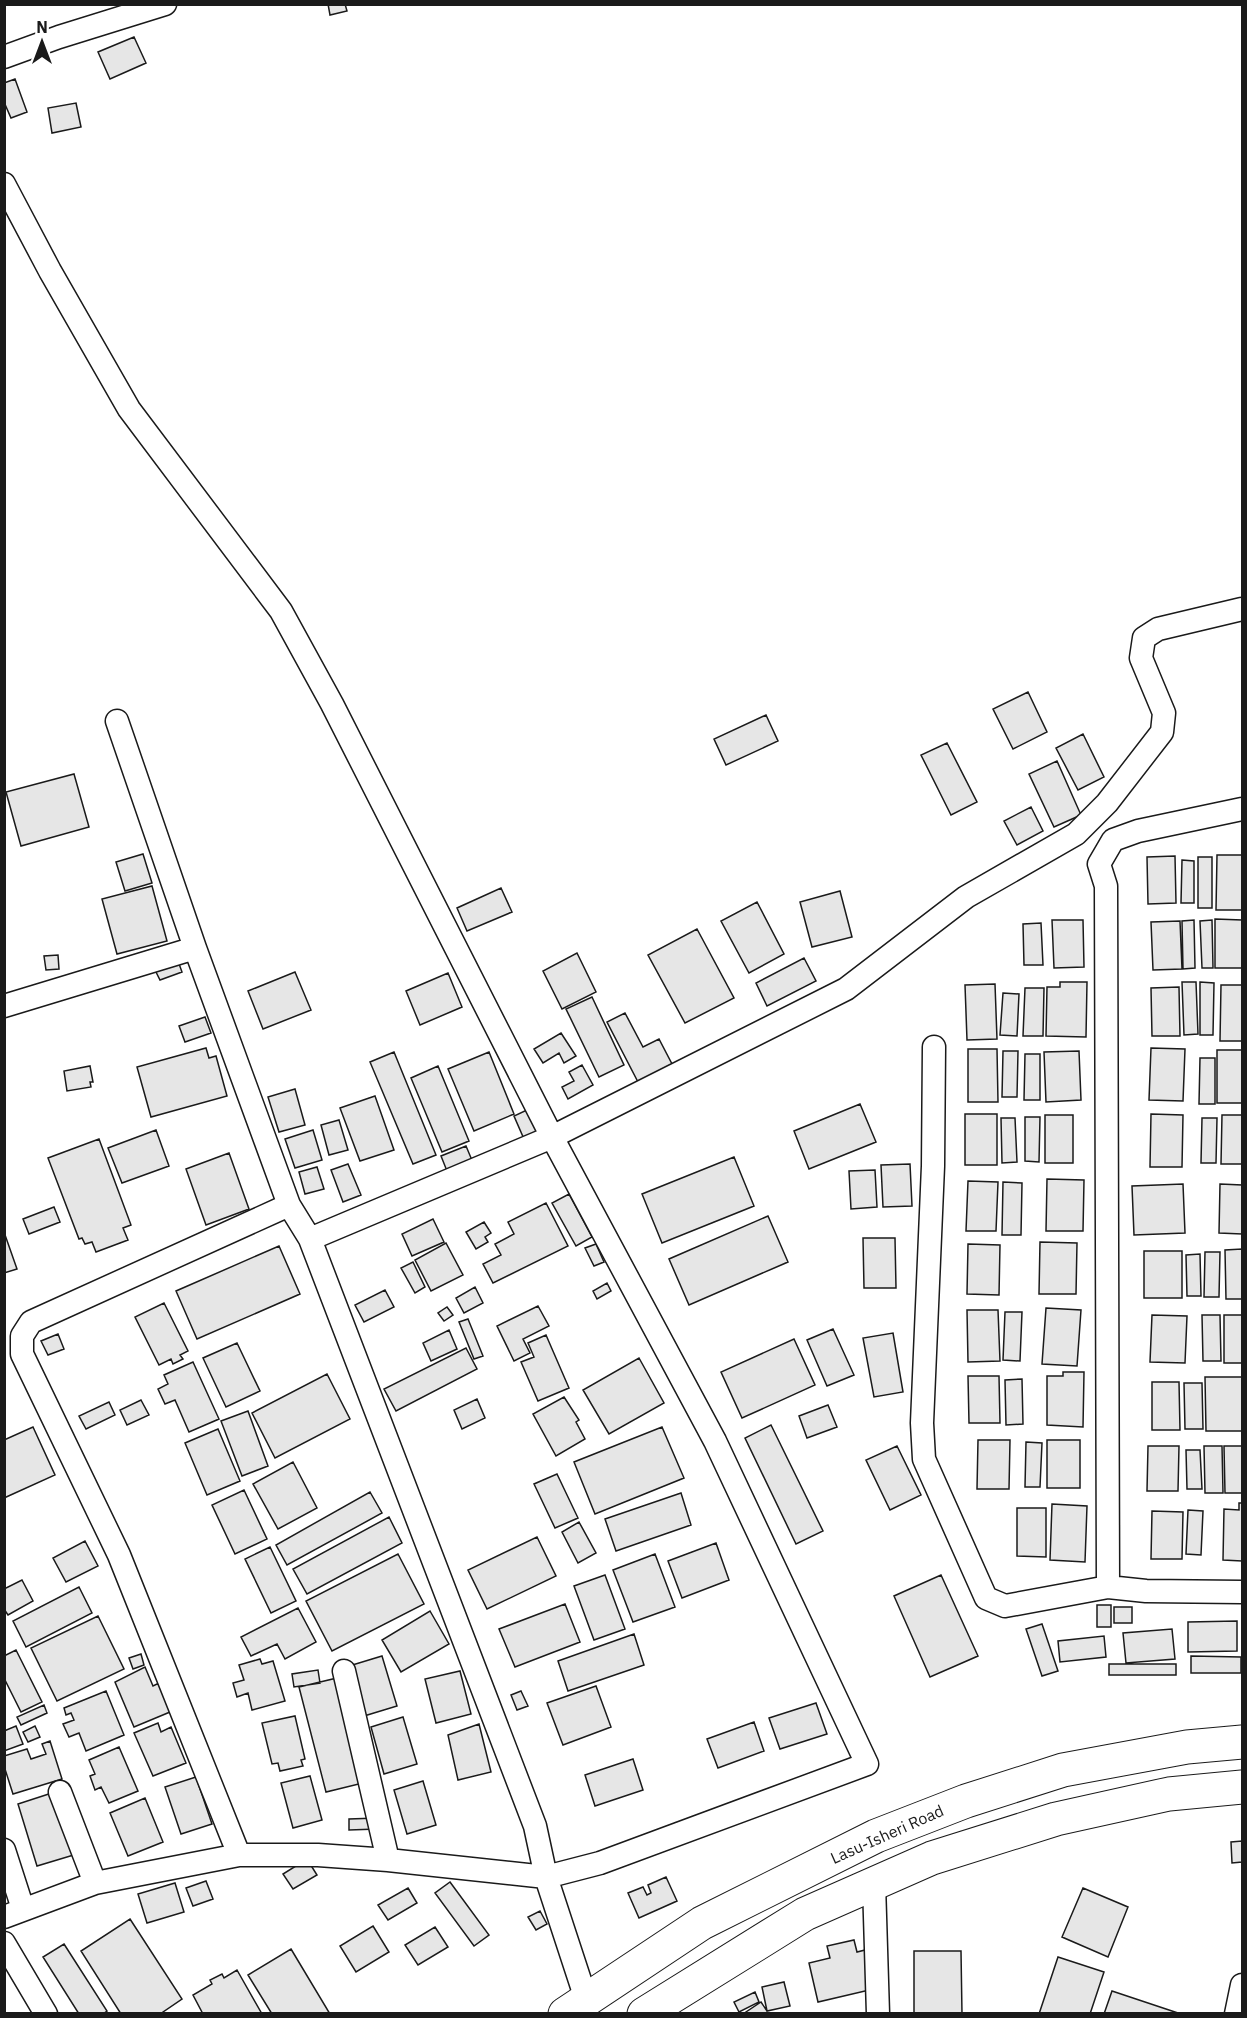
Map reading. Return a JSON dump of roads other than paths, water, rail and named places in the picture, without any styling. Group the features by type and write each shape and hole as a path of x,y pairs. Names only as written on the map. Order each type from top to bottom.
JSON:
{"main road":[{"name":"Lasu-Isheri Road","path":"576,2006 702,1923 876,1836 966,1801 1063,1770 1187,1747 1242,1742"},
{"path":"644,2013 805,1914 932,1858 1056,1819 1170,1794 1242,1787"}],"street":[{"path":"4,57 165,4"},
{"path":"4,184 50,271 129,409 281,611 332,704 552,1137 715,1441 867,1764 600,1863 546,1877 388,1860 318,1855 239,1855 95,1883 14,1913 4,1850"},
{"path":"309,1239 552,1137 846,989 966,897 1076,834 1107,803 1162,732 1164,713 1141,658 1144,638 1158,629 1242,609"},
{"path":"117,721 195,948 289,1204 309,1239 535,1826 576,2006"},
{"path":"1108,1587 1106,886 1100,864 1113,840 1138,831 1242,809"},
{"path":"4,1006 195,948"},
{"path":"934,1047 933,1166 922,1423 924,1459 986,1599 1005,1606 1108,1587 1146,1591 1242,1592"},
{"path":"239,1855 119,1555 22,1354 22,1336 32,1322 289,1204"},
{"path":"344,1671 388,1860"},
{"path":"60,1792 95,1883"},
{"path":"874,1884 878,2013"},
{"path":"4,1943 45,2013"},
{"path":"1236,2013 1242,1985"}]}
